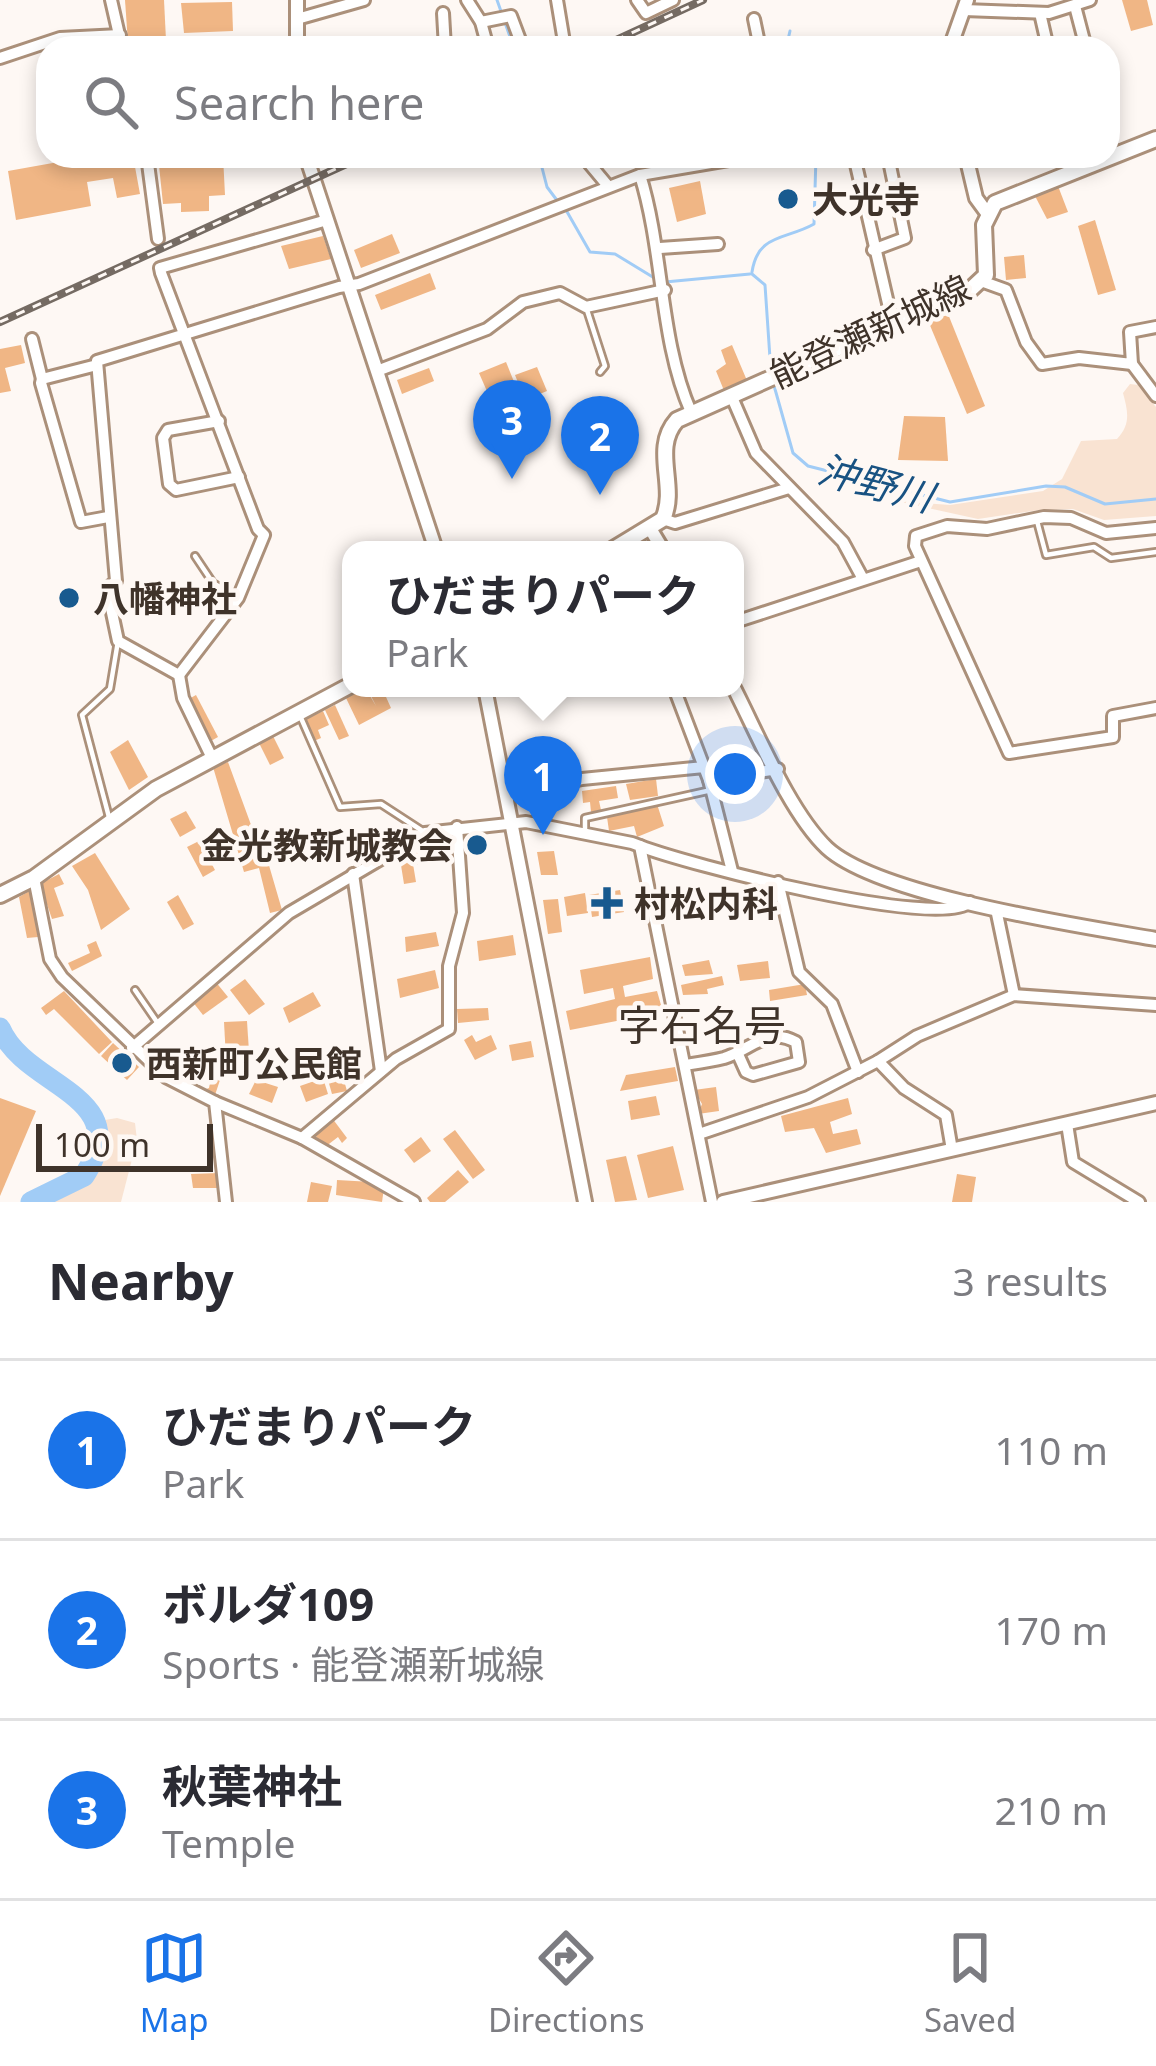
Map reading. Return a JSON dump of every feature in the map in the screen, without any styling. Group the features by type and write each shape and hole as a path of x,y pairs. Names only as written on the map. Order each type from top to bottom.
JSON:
{"main road":[{"path":"1120,150 1156,139"},
{"path":"987,213 1010,194 1065,168"},
{"name":"能登瀬新城線","path":"691,412 981,281 988,266 987,213"},
{"path":"630,541 657,524 669,492 664,441 677,420 691,412"},
{"path":"1,894 34,878 110,821 212,758 342,691"}],"street":[{"path":"111,0 120,36"},
{"path":"297,0 297,36"},
{"path":"297,19 364,0"},
{"path":"467,0 485,36"},
{"path":"556,0 563,36"},
{"path":"637,0 646,13 673,0"},
{"path":"954,36 966,5 1040,13 1090,0"},
{"path":"1075,6 1083,36"},
{"path":"442,13 444,36"},
{"path":"1040,13 1045,36"},
{"path":"481,22 511,16 518,36"},
{"path":"754,19 758,36"},
{"path":"0,58 36,46"},
{"path":"149,168 158,239"},
{"path":"310,168 433,541"},
{"path":"593,168 608,187"},
{"path":"42,379 349,286 640,175 681,168"},
{"path":"856,168 892,325"},
{"path":"873,250 905,238 890,168"},
{"path":"969,168 976,198 987,213"},
{"path":"640,175 660,248 680,387 691,412"},
{"path":"212,758 183,698 179,675 238,598 264,535 160,268 327,220"},
{"path":"660,248 718,244"},
{"path":"981,281 1006,290 1026,342 1042,364 1079,358 1132,364"},
{"path":"377,371 487,329 523,302 560,293 586,307 665,290"},
{"path":"1156,327 1130,332 1132,364 1156,396"},
{"path":"32,339 81,522 108,517"},
{"path":"97,365 107,435 108,517 116,580 107,589 118,641 179,675"},
{"path":"731,395 756,453 843,542 863,579"},
{"path":"219,421 168,430 163,438 169,484 176,490 238,477"},
{"path":"661,541 657,524 789,488"},
{"path":"1156,528 1106,533 1071,518 1037,518 987,529 947,526 916,536 921,561 1009,753 1113,737 1113,716 1156,708"},
{"path":"744,619 921,561"},
{"path":"487,697 585,1202"},
{"path":"677,697 708,779 732,871"},
{"path":"739,697 813,832 848,864 996,909 1156,939"},
{"path":"508,795 582,779 708,779 778,769"},
{"path":"132,1048 289,913 425,833 457,827 513,824 585,831 704,868 916,910 962,909 970,902"},
{"path":"302,1138 381,1071 448,1029 449,966 464,898 457,827"},
{"path":"640,846 712,1202"},
{"path":"353,874 381,1071"},
{"path":"34,878 50,959 90,1010 166,1077 302,1138 414,1202"},
{"path":"778,882 799,972 832,1004 859,1072"},
{"path":"996,909 1015,995"},
{"path":"699,1134 808,1097 917,1036 1015,995 1156,1005"},
{"path":"686,1065 784,1035 796,1042 800,1062 753,1075 746,1072 737,1052"},
{"path":"878,1060 904,1088 946,1115 952,1150"},
{"path":"214,1102 226,1202"},
{"path":"723,1202 1156,1103"},
{"path":"1067,1124 1073,1162 1139,1202"}],"lane":[{"path":"586,307 605,366 600,372"},
{"path":"519,424 527,414"},
{"path":"508,416 523,434"},
{"path":"1037,518 1046,555 1094,547 1111,558 1156,552"},
{"path":"195,556 213,583 238,598"},
{"path":"110,821 82,716 110,688 118,641"},
{"path":"298,713 340,807 381,804 425,833"},
{"path":"585,831 585,818 708,779"},
{"path":"135,990 159,1025"}],"shaded area":[{"path":"1130,384 1138,385 1156,407 1156,516 1104,520 1073,509 978,519 896,501 950,505 1043,491 1062,479 1081,441 1117,439 1125,428 1123,393"},
{"path":"105,1120 135,1123 137,1140 121,1202 35,1202 92,1166 99,1156"}],"building":[{"path":"125,0 164,0 166,36 128,36"},
{"path":"1122,0 1147,0 1153,25 1131,31"},
{"path":"232,2 233,31 184,33 181,3"},
{"path":"36,166 135,168 140,194 117,198 113,178 87,182 91,206 16,220 8,171"},
{"path":"159,168 224,168 225,195 209,196 209,211 181,212 181,203 163,204"},
{"path":"700,181 706,214 677,222 669,188"},
{"path":"1058,186 1068,212 1047,219 1035,196"},
{"path":"1095,220 1116,290 1098,295 1078,226"},
{"path":"392,234 400,253 361,268 354,250"},
{"path":"323,236 331,259 289,269 281,246"},
{"path":"1024,255 1026,278 1006,280 1004,257"},
{"path":"430,273 436,289 381,310 375,295"},
{"path":"948,314 985,406 967,414 929,323"},
{"path":"21,345 25,363 5,368 11,391 0,393 0,349"},
{"path":"732,345 748,383 725,393 716,371 726,364 721,350"},
{"path":"506,362 519,394 493,405 479,373"},
{"path":"537,367 547,391 525,400 515,375"},
{"path":"429,368 434,381 402,394 397,380"},
{"path":"904,416 945,417 948,461 898,460"},
{"path":"196,695 218,737 209,742 187,700"},
{"path":"371,697 376,706 372,697 386,697 391,708 359,725 346,698"},
{"path":"335,705 349,736 339,740 325,710"},
{"path":"323,711 329,725 318,730 321,738 314,741 304,720"},
{"path":"273,736 284,758 270,765 259,743"},
{"path":"128,740 148,777 129,790 110,752"},
{"path":"228,762 254,833 259,831 282,910 270,913 259,868 244,872 213,767"},
{"path":"656,779 658,796 630,800 626,784"},
{"path":"616,786 618,798 599,801 601,810 591,812 590,802 583,803 582,791"},
{"path":"657,804 664,826 637,837 634,826 609,831 607,817"},
{"path":"186,811 196,828 180,837 170,819"},
{"path":"199,841 215,870 203,877 187,847"},
{"path":"424,850 427,865 413,864 416,882 404,884 400,859"},
{"path":"554,851 558,875 541,875 537,852"},
{"path":"95,853 130,909 101,930 88,890 72,866"},
{"path":"59,874 64,884 54,888 64,916 52,919 40,884"},
{"path":"33,889 42,924 37,924 38,937 27,938 19,897"},
{"path":"620,890 624,912 592,917 589,895"},
{"path":"585,893 588,913 567,916 564,897"},
{"path":"178,895 194,924 183,930 167,902"},
{"path":"558,899 562,932 548,934 543,900"},
{"path":"436,932 439,946 406,952 405,937"},
{"path":"513,935 516,955 479,961 477,941"},
{"path":"96,941 102,956 72,971 68,963 90,953 87,945"},
{"path":"650,957 653,979 623,986 625,997 657,991 663,1012 570,1030 566,1011 615,999 613,988 584,994 580,970"},
{"path":"709,960 713,974 685,976 682,965"},
{"path":"768,961 770,978 740,981 737,965"},
{"path":"435,970 439,988 400,998 397,979"},
{"path":"722,976 724,985 707,989 708,994 683,995 681,985"},
{"path":"245,979 265,1004 249,1015 230,990"},
{"path":"215,981 228,997 203,1015 192,1001"},
{"path":"805,984 807,995 770,1001 769,990"},
{"path":"64,991 112,1042 99,1054 54,1009 46,1015 41,1008"},
{"path":"313,992 321,1006 289,1023 283,1008"},
{"path":"488,1008 489,1020 458,1023 457,1009"},
{"path":"247,1021 249,1052 226,1059 224,1022"},
{"path":"472,1035 476,1042 491,1035 497,1049 475,1060 464,1040"},
{"path":"531,1041 534,1057 512,1061 509,1045"},
{"path":"113,1043 139,1067 127,1080 101,1056"},
{"path":"339,1063 347,1091 332,1094 324,1066"},
{"path":"200,1065 223,1071 214,1098 201,1091 209,1088 211,1078 198,1075"},
{"path":"675,1067 678,1081 620,1091 626,1075"},
{"path":"323,1078 328,1094 306,1102 300,1086"},
{"path":"256,1080 278,1087 272,1103 249,1094"},
{"path":"716,1087 719,1111 698,1114 702,1104 694,1090"},
{"path":"656,1096 660,1115 631,1120 628,1101"},
{"path":"0,1098 36,1111 0,1196"},
{"path":"848,1098 852,1114 830,1122 833,1134 857,1129 861,1144 826,1153 814,1128 785,1132 781,1116"},
{"path":"332,1118 347,1138 342,1143 338,1137 325,1147 313,1133"},
{"path":"455,1130 485,1170 473,1179 443,1139"},
{"path":"421,1137 431,1151 414,1163 404,1150"},
{"path":"673,1146 684,1190 648,1198 637,1155"},
{"path":"626,1156 637,1200 615,1202 606,1160"},
{"path":"458,1170 469,1182 445,1202 430,1202 427,1198"},
{"path":"219,1173 221,1188 193,1188 191,1174"},
{"path":"957,1174 976,1177 972,1202 952,1202"},
{"path":"337,1180 372,1182 384,1188 382,1202 336,1195"},
{"path":"311,1182 332,1186 328,1202 307,1202"}],"waterway":[{"path":"497,0 510,36"},
{"name":"沖野川","path":"789,36 790,31"},
{"path":"542,168 547,187 559,203"},
{"name":"沖野川","path":"752,272 767,244 814,224 816,168"},
{"path":"566,210 590,252 615,254 656,279"},
{"path":"665,282 750,274"},
{"name":"沖野川","path":"752,274 765,285 771,373"},
{"name":"沖野川","path":"773,382 793,453 808,466 950,502 1046,486 1065,487 1105,504 1156,499"},
{"path":"0,1028 31,1065 87,1109 97,1127 97,1149 84,1176 31,1202"}],"railway":[{"path":"625,36 703,0"},
{"path":"0,322 338,168"}],"place":[{"name":"大光寺","path":"788,199"},
{"name":"秋葉神社","path":"512,479"},
{"name":"ボルダ109","path":"600,495"},
{"name":"八幡神社","path":"69,598"},
{"name":"ひだまりパーク","path":"543,835"},
{"name":"金光教新城教会","path":"477,845"},
{"name":"村松内科","path":"607,903"},
{"name":"西新町公民館","path":"122,1063"}],"district":[{"name":"字石名号","path":"702,1024"}]}
